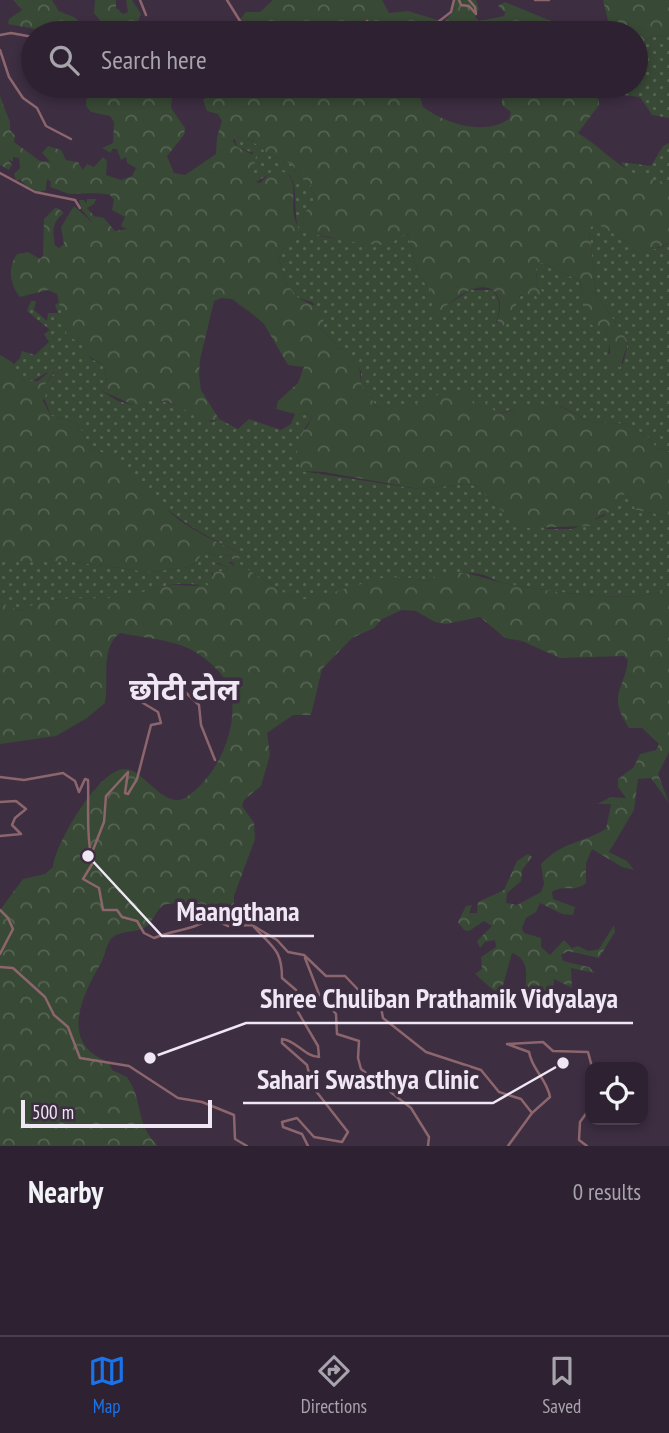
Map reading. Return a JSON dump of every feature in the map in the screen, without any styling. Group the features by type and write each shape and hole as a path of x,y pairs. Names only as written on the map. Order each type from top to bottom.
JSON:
{"street":[{"path":"140,0 146,15"},
{"path":"227,0 240,21"},
{"path":"439,21 451,12 454,0"},
{"path":"459,0 461,5 470,6 476,14 475,7 469,0"},
{"path":"535,0 549,0"},
{"path":"0,35 21,35"},
{"path":"0,50 9,77 21,95"},
{"path":"23,98 37,108 46,126 71,139"},
{"path":"0,173 35,191 76,200 80,208"},
{"path":"91,855 104,822 106,796 128,772 124,784 125,793 128,794 141,770 151,725 161,723 158,712 138,700 148,684 170,690 182,689 199,705 201,725 215,760"},
{"path":"0,777 24,780 68,774 79,792 85,779 88,780 90,815 86,831 94,861 83,879 99,888 103,910 117,910 122,917 137,921 144,933 154,938 175,929 195,929 211,918 228,926 252,925 277,940 288,952 304,955 326,976 345,976 372,1004 377,1001 374,995 378,992 383,1018 426,1052 481,1070 499,1092 521,1100 532,1113"},
{"path":"0,802 16,801 26,809 15,818 12,825 21,834 0,836"},
{"path":"0,910 13,929 0,954"},
{"path":"252,925 274,946 279,955 283,965 282,978 296,990 298,1012 318,1046 318,1056 312,1056 288,1039 282,1039 282,1043 307,1065 312,1086 347,1130 347,1136 342,1142 316,1138 297,1118 282,1122 283,1127 302,1134 308,1146"},
{"path":"304,955 319,994 336,1014 337,1034 359,1041 361,1069 411,1108 429,1138 428,1146"},
{"path":"0,967 12,968 45,997 54,1015 68,1027 80,1058 129,1066 178,1098 202,1102 234,1115 236,1139 247,1146"},
{"path":"508,1146 532,1113 550,1097 547,1083 532,1066 529,1052 507,1044 543,1042 553,1051 588,1052 591,1062"},
{"path":"585,1116 579,1125 579,1140 587,1146"}],"green space":[{"path":"13,0 52,0 59,11 78,21 21,21 21,26 8,24 9,19 22,10"},
{"path":"95,0 116,0 116,8 123,14 128,12 126,0 132,0 141,14 138,21 100,21 94,13"},
{"path":"273,0 382,0 389,13 408,11 441,21 240,19 246,12 260,12"},
{"path":"455,0 476,0 479,9 475,17 479,21 445,21 452,13"},
{"path":"603,0 669,0 669,35 648,39 648,21 608,21"},
{"path":"505,2 551,21 479,21 504,16 505,12 498,6"},
{"path":"669,35 669,118 652,115 641,98 648,98 648,39"},
{"path":"0,96 10,122 10,130 15,136 14,142 40,161 50,162 42,153 48,146 61,150 66,160 78,162 83,170 87,164 94,167 103,157 107,161 106,175 121,180 132,176 136,168 127,163 126,157 121,160 117,149 112,149 111,153 102,148 113,143 114,122 110,116 91,112 86,106 86,100 172,98 171,108 185,128 184,135 167,156 174,173 185,175 216,154 222,121 218,114 207,111 203,100 205,98 420,98 423,107 454,123 488,127 509,119 511,112 502,105 503,98 596,98 599,105 578,133 630,171 654,180 669,182 669,243 645,253 599,225 592,225 589,230 596,293 628,342 620,368 610,364 610,343 606,331 591,324 587,318 580,281 540,262 536,266 537,288 546,294 547,300 540,304 535,294 520,295 503,327 498,327 497,324 499,300 494,291 486,288 477,288 457,297 435,317 430,290 419,276 407,233 388,245 363,244 309,233 304,227 303,215 315,199 310,183 298,176 292,164 271,156 251,140 235,137 233,141 237,147 256,156 252,177 256,182 260,183 272,171 288,174 292,179 294,216 300,232 278,254 286,283 298,298 321,309 324,319 322,330 333,341 334,347 344,350 359,366 361,384 377,407 400,407 457,391 467,395 475,406 487,402 497,414 532,405 556,404 591,422 628,424 648,437 657,448 669,451 669,516 636,510 626,492 609,512 595,519 591,526 526,528 497,507 477,486 466,484 419,489 324,472 301,471 297,457 298,439 308,426 311,413 295,414 276,409 278,401 298,383 304,367 288,365 264,324 232,299 221,298 214,301 200,360 201,390 219,419 203,422 178,406 162,401 153,400 133,405 98,389 107,382 104,365 86,355 82,344 67,335 57,294 48,290 20,297 12,282 11,271 17,254 28,252 40,259 43,256 44,219 56,207 64,213 54,228 55,246 59,248 64,244 61,227 74,206 93,223 82,210 79,200 84,200 86,204 87,199 96,199 94,204 87,208 94,216 104,218 115,231 127,229 121,226 125,217 112,210 114,200 110,195 67,193 50,187 51,182 47,179 46,190 40,192 26,186 20,179 16,181 14,174 20,168 19,158 13,157 13,162 8,159 12,165 9,170 0,165"},
{"path":"234,137 251,140 271,156 292,164 298,176 310,183 315,199 303,215 304,227 314,233 339,239 353,239 407,233 419,276 430,290 434,304 443,307 471,290 492,290 499,305 496,323 509,316 515,300 524,293 535,294 539,298 546,294 537,288 536,266 540,262 580,281 588,321 606,331 610,343 608,353 623,364 628,342 596,293 589,230 592,225 599,225 640,248 659,248 669,243 669,451 657,448 648,437 628,424 591,422 561,406 510,410 497,414 441,394 401,409 377,407 361,384 361,371 344,350 334,347 333,341 322,330 324,319 312,302 298,298 286,283 278,254 299,232 291,176 275,171 256,182 251,177 253,153 237,147"},
{"path":"669,143 669,182 636,176 621,162 651,166 663,146"},
{"path":"31,301 36,301 34,310 47,321 48,313 58,313 55,305 61,301 67,335 82,344 91,359 104,365 107,382 99,389 118,401 133,405 150,398 187,408 196,417 212,422 219,419 238,429 249,419 281,430 291,424 295,414 311,413 298,445 301,471 419,489 466,484 477,486 497,507 547,529 572,529 604,516 626,492 636,510 669,516 669,588 655,594 613,597 564,593 501,582 473,573 459,573 444,574 427,581 404,577 307,600 286,594 239,564 240,553 181,519 159,503 109,456 91,448 77,423 51,416 41,390 55,372 48,372 31,382 21,380 12,366 20,358 22,351 35,355 49,342 44,334 50,330 27,311"},
{"path":"0,355 12,362 23,381 38,381 51,370 55,371 41,390 46,395 43,401 51,416 77,423 91,448 115,460 178,519 240,553 239,564 286,594 307,600 382,578 404,577 427,581 455,572 520,586 612,597 654,594 669,588 669,752 658,774 669,803 651,778 638,779 634,810 609,852 627,861 634,870 622,867 592,849 586,863 586,883 578,888 552,892 553,899 575,907 573,915 562,914 540,903 536,912 526,918 522,928 524,933 541,938 541,947 550,955 564,940 572,948 578,946 588,951 599,949 614,925 615,932 599,958 568,951 561,955 563,961 589,967 595,973 571,968 572,988 554,979 553,995 538,989 526,1001 525,967 523,961 512,953 500,996 475,974 482,969 481,957 496,947 495,940 485,942 480,948 477,941 492,926 484,921 469,931 464,930 458,922 466,906 472,905 469,913 477,913 478,902 504,890 517,861 528,854 532,857 522,870 521,881 507,893 506,903 517,905 541,892 544,884 541,864 557,851 606,829 611,804 597,804 611,797 626,798 618,787 618,779 634,767 640,754 656,750 659,744 642,728 629,728 622,717 618,700 628,660 624,656 560,658 522,641 505,638 480,617 446,624 435,622 416,611 402,610 352,638 322,669 311,715 293,715 267,733 270,755 261,786 244,800 242,806 254,823 255,839 234,896 234,922 198,905 163,905 147,926 111,939 87,990 79,1018 79,1032 84,1044 93,1054 109,1062 112,1070 127,1077 136,1095 145,1128 158,1146 0,1146 0,910 23,879 45,874 53,867 61,842 80,809 103,781 115,772 125,769 132,771 171,799 179,800 188,796 198,787 208,777 222,753 231,726 232,698 224,678 197,653 170,642 120,633 114,639 108,656 105,703 87,718 56,736 0,744 0,603 21,611 45,602 121,597 173,585 205,584 217,591 212,572 226,571 228,567 216,562 224,559 234,566 235,563 229,554 216,556 201,551 199,560 189,567 150,572 67,561 0,561"},
{"path":"201,551 216,556 229,554 235,563 234,566 232,562 215,563 228,567 226,571 211,573 217,584 217,591 207,587 176,584 117,598 43,602 21,611 0,603 0,561 67,561 150,572 189,567 197,562"}],"place":[{"name":"Maangthana","path":"88,856"},
{"name":"Shree Chuliban Prathamik Vidyalaya","path":"150,1058"},
{"name":"Sahari Swasthya Clinic","path":"563,1063"}],"district":[{"name":"छोटी टोल","path":"184,690"}]}
